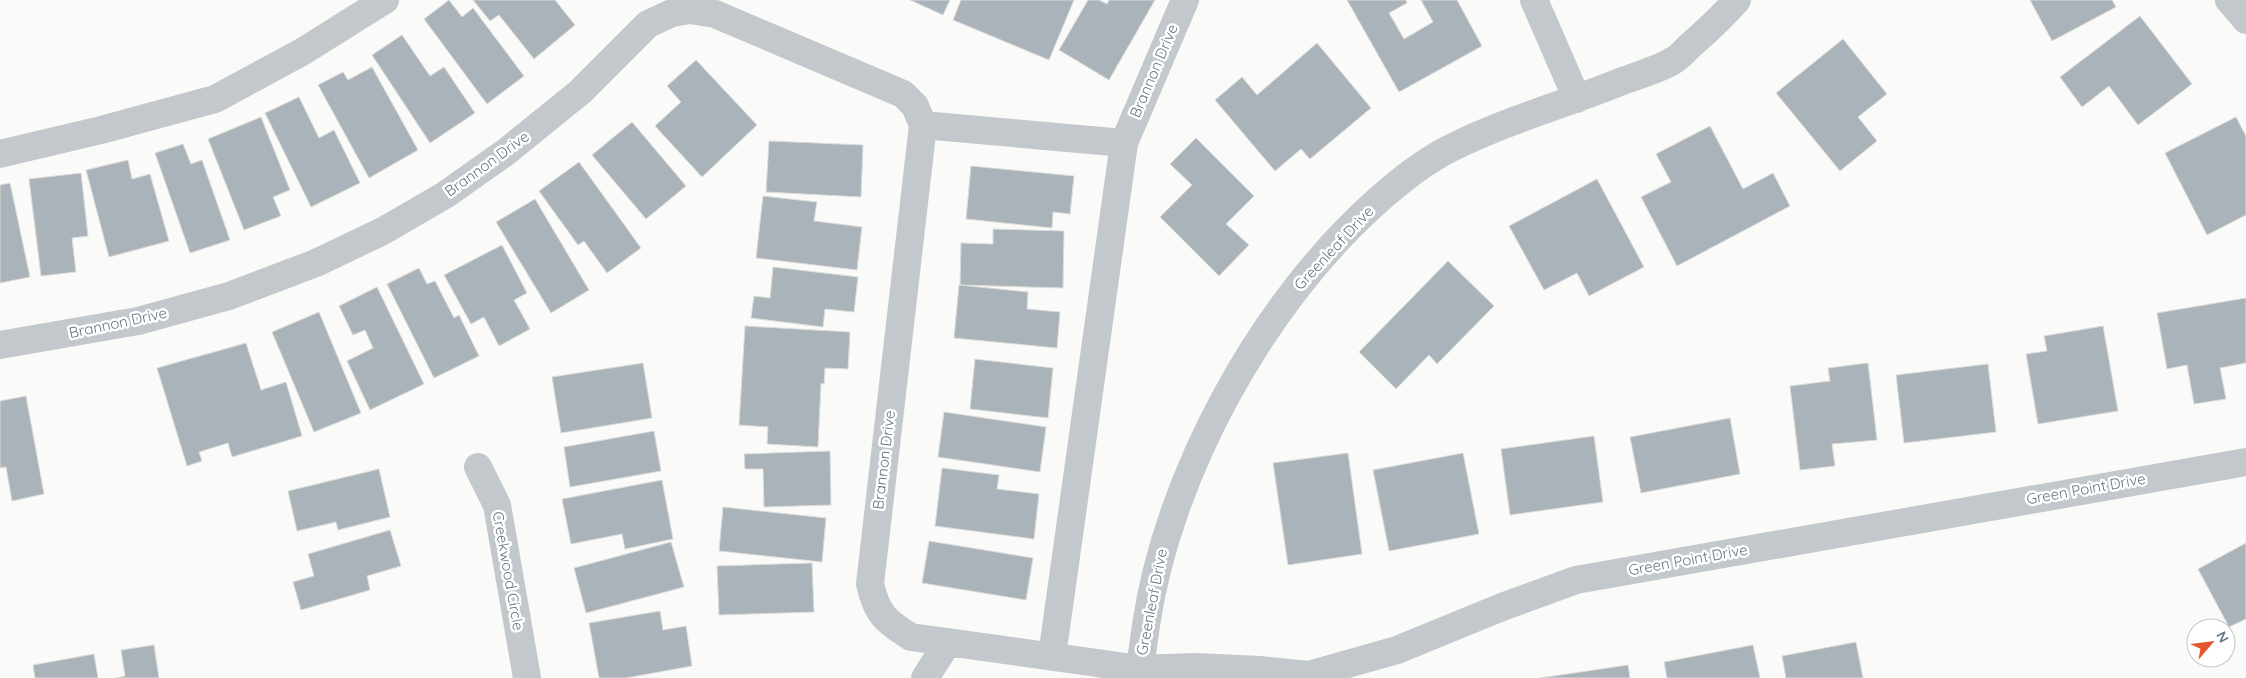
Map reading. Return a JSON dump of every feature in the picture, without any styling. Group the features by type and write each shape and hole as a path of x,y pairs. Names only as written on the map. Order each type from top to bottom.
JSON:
{"street":[{"path":"0,154 101,130 215,99 302,52 386,0"},
{"name":"Brannon Drive","path":"1052,656 1124,143 1185,0"},
{"path":"1534,0 1577,99"},
{"name":"Greenleaf Drive","path":"1140,673 1149,607 1164,541 1184,483 1216,417 1259,340 1304,277 1363,214 1397,184 1446,150 1500,125 1577,99 1674,60 1722,17 1737,0"},
{"path":"2229,0 2246,20"},
{"name":"Brannon Drive","path":"0,345 138,321 230,296 316,263 383,231 445,195 506,152 580,92 648,24 672,13 690,10 715,14 903,94 915,106 923,124 870,584 875,606 892,625 911,637 1052,656 1140,673"},
{"path":"923,124 1124,143"},
{"name":"Green Point Drive","path":"1140,673 1195,666 1309,675 1397,650 1502,606 1576,580 2246,462"},
{"name":"Creekwood Circle","path":"478,467 497,505 527,678"},
{"path":"925,678 948,642"}],"building":[{"path":"449,0 462,17 473,8 524,76 487,104 424,19"},
{"path":"473,0 555,0 575,25 534,59 499,15 490,21"},
{"path":"910,0 950,0 943,15"},
{"path":"961,0 1074,0 1049,60 953,20"},
{"path":"1088,0 1099,0 1107,4 1109,0 1155,0 1109,80 1059,50"},
{"path":"1347,0 1406,0 1407,3 1389,13 1404,39 1433,22 1421,0 1457,0 1482,46 1399,92"},
{"path":"2030,0 2112,0 2116,7 2052,41"},
{"path":"2140,16 2192,84 2138,125 2109,86 2082,107 2060,77"},
{"path":"402,35 430,76 444,67 475,113 430,143 372,55"},
{"path":"1843,39 1887,94 1858,117 1877,141 1840,171 1776,93"},
{"path":"1317,43 1371,108 1310,159 1301,149 1275,171 1215,100 1242,77 1257,95"},
{"path":"696,60 757,125 702,177 655,126 681,102 667,86"},
{"path":"372,67 418,150 369,178 318,85 343,72 348,80"},
{"path":"299,97 319,138 334,130 360,183 311,207 265,113"},
{"path":"261,117 290,190 273,197 281,216 244,230 208,139"},
{"path":"2236,117 2246,136 2246,215 2207,235 2165,153"},
{"path":"632,122 686,186 646,219 592,155"},
{"path":"1710,126 1743,189 1773,173 1790,206 1677,266 1641,197 1671,182 1656,154"},
{"path":"1196,138 1254,196 1226,224 1249,245 1219,276 1160,217 1192,185 1170,164"},
{"path":"769,141 863,145 861,197 766,192"},
{"path":"183,144 191,164 202,160 230,240 190,253 155,153"},
{"path":"128,160 132,179 150,174 169,241 109,257 86,170"},
{"path":"579,162 641,248 607,273 584,241 578,245 539,191"},
{"path":"971,166 1074,176 1070,214 1053,212 1052,228 966,219"},
{"path":"81,173 88,236 72,238 76,272 41,276 29,179"},
{"path":"1597,179 1644,267 1589,296 1577,273 1544,290 1509,226"},
{"path":"10,183 30,277 0,283 0,185"},
{"path":"763,196 817,202 814,221 862,227 857,270 756,258"},
{"path":"535,199 589,290 551,313 496,222"},
{"path":"993,229 1064,231 1063,288 960,285 961,243 993,244"},
{"path":"502,245 527,293 514,300 530,329 499,346 484,317 471,324 444,275"},
{"path":"1448,261 1494,306 1437,364 1429,355 1396,389 1359,352"},
{"path":"773,267 858,277 854,312 825,309 823,327 751,318 754,296 770,298"},
{"path":"419,268 427,284 435,281 454,318 459,315 479,356 434,378 387,284"},
{"path":"959,285 1028,292 1027,309 1060,312 1057,348 954,338"},
{"path":"377,287 424,384 370,410 347,361 373,348 365,330 353,335 339,306"},
{"path":"2246,298 2246,363 2220,368 2226,399 2194,404 2187,365 2167,369 2157,313"},
{"path":"319,312 361,413 314,432 272,332"},
{"path":"745,326 850,332 848,369 825,368 824,384 821,383 818,447 767,444 768,427 739,425"},
{"path":"2103,326 2118,411 2038,424 2026,354 2047,351 2044,336"},
{"path":"246,343 261,390 286,382 302,436 232,457 228,443 199,452 202,461 187,466 157,368"},
{"path":"975,359 1053,368 1048,418 970,409"},
{"path":"643,363 652,418 561,433 552,377"},
{"path":"1868,363 1877,440 1832,444 1835,466 1800,470 1790,386 1830,381 1828,368"},
{"path":"1988,364 1996,432 1904,443 1896,375"},
{"path":"26,396 44,494 12,501 6,467 0,468 0,401"},
{"path":"944,412 1046,427 1040,472 938,457"},
{"path":"1730,418 1740,474 1641,493 1630,437"},
{"path":"654,431 661,471 570,487 564,447"},
{"path":"1594,436 1603,502 1510,515 1501,449"},
{"path":"830,451 831,505 764,507 763,469 745,469 744,454"},
{"path":"1348,453 1362,554 1288,565 1273,463"},
{"path":"1463,453 1479,534 1389,551 1373,470"},
{"path":"942,468 999,475 997,489 1039,494 1034,539 935,526"},
{"path":"379,469 390,517 338,530 336,522 297,531 288,491"},
{"path":"662,480 673,539 625,549 622,534 571,544 562,499"},
{"path":"723,507 826,518 822,562 719,551"},
{"path":"390,530 401,566 367,576 370,590 301,610 293,582 314,576 308,554"},
{"path":"929,541 1033,558 1026,600 922,583"},
{"path":"671,542 684,587 586,613 574,568"},
{"path":"2246,543 2246,619 2236,624 2236,618 2224,618 2198,569"},
{"path":"812,563 814,612 719,615 717,566"},
{"path":"660,611 663,630 686,626 692,666 626,678 599,678 589,623"},
{"path":"1856,642 1863,678 1786,678 1782,656"},
{"path":"154,645 159,678 116,678 125,676 121,650"},
{"path":"1753,645 1760,678 1667,678 1664,662"},
{"path":"94,654 98,678 35,678 33,665"},
{"path":"1628,665 1630,678 1540,678"}]}
